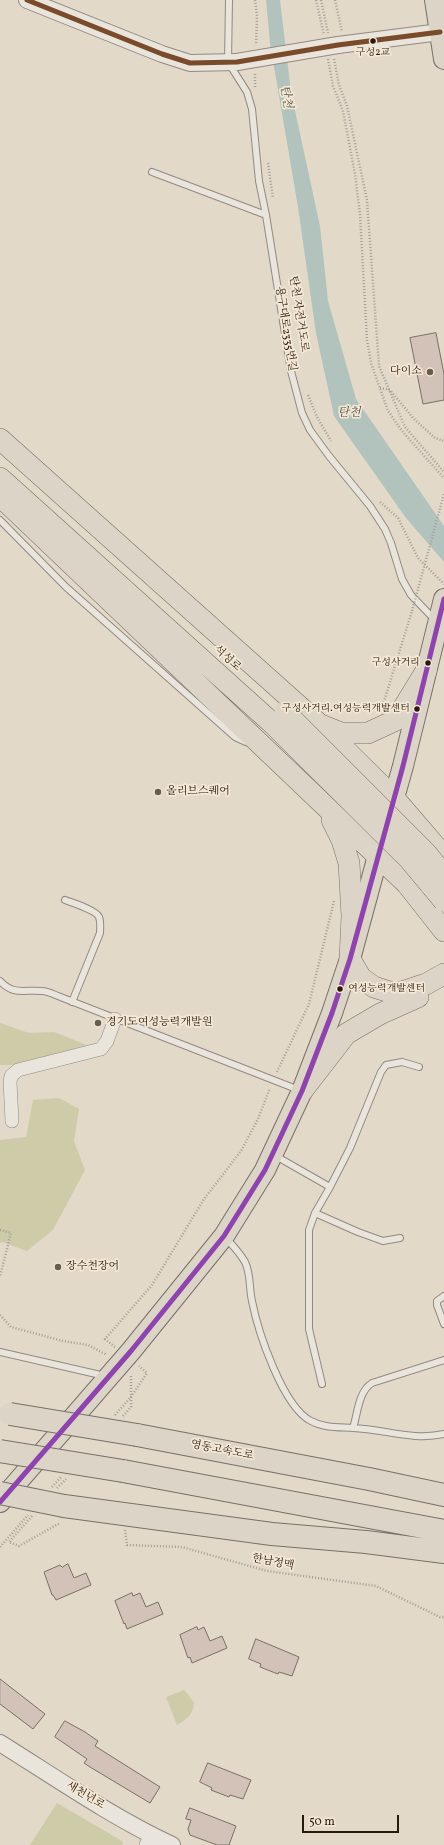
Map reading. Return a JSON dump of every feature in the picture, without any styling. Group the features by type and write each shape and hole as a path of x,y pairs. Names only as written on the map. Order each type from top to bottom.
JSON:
{"highway":[{"path":"0,439 319,724 394,798 444,856"},
{"name":"석성로","path":"0,452 278,717 426,853 444,875"},
{"name":"석성로","path":"0,478 278,717 409,859 441,917"},
{"path":"0,496 441,917"},
{"path":"319,724 341,732 368,733 396,720 426,671"},
{"path":"272,756 288,760 296,759 315,752 323,744 319,724"},
{"path":"312,794 330,817 342,840 349,863 352,916 350,959 361,978 374,987 396,994 426,984 444,974"},
{"path":"441,917 433,900 440,886 444,883"},
{"path":"302,1091 346,1034 380,1014 444,986"},
{"name":"영동고속도로","path":"5,1413 137,1435 369,1479 444,1495"},
{"path":"0,1451 123,1471 444,1531"},
{"path":"0,1493 55,1500 272,1534 366,1542 444,1552"}],"main road":[{"path":"435,0 444,59"},
{"path":"0,1502 127,1355 224,1236 265,1170 273,1154 302,1091 332,1013 350,959 404,766 437,623 444,599"}],"street":[{"path":"27,0 190,63 232,62 334,45 440,32"},
{"path":"12,1121 10,1082 12,1076 18,1070 101,1049 107,1041 115,1019"},
{"name":"새천년로","path":"0,1743 149,1840 172,1845"}],"lane":[{"path":"229,0 232,62"},
{"name":"용구대로2335번길","path":"232,62 247,92 252,109 259,181 266,215 291,371 302,413 310,430 370,506 385,529 391,542 402,579 411,595 437,623"},
{"path":"152,172 266,215"},
{"path":"0,520 66,587 235,737 272,756"},
{"path":"65,900 96,913 100,918 100,933 72,1002"},
{"path":"0,981 10,989 17,992 43,991 302,1091"},
{"path":"322,1384 309,1329 309,1230 315,1213 350,1148 381,1072 386,1065 402,1062 419,1067"},
{"path":"273,1154 330,1187"},
{"path":"315,1213 383,1241 400,1238"},
{"path":"224,1236 245,1264 249,1277 251,1301 265,1345 273,1366 288,1396 299,1413 311,1421 326,1426 370,1428 415,1437 428,1437 444,1434"},
{"path":"444,1296 437,1301 437,1305 444,1324"},
{"path":"0,1352 108,1377"},
{"path":"353,1428 360,1400 366,1387 372,1383 444,1360"}],"path":[{"path":"255,0 257,16 256,47"},
{"path":"316,0 334,45"},
{"path":"321,0 334,45"},
{"path":"335,0 334,45 339,85 347,106 367,200 379,366 405,427 444,472"},
{"path":"328,57 333,86 343,111 355,174 360,214 368,340 371,363 388,411 402,430 444,478"},
{"path":"255,70 256,94"},
{"path":"268,161 274,205"},
{"path":"380,388 390,390 414,419 434,438 444,441"},
{"path":"306,389 317,417 332,444"},
{"path":"381,710 412,611 444,494"},
{"path":"376,499 398,518 418,558 444,584"},
{"path":"110,1421 131,1397 147,1373 127,1355 105,1339 152,1285 204,1199 241,1151 258,1120 273,1080 309,1004 336,895"},
{"path":"0,1230 11,1233 0,1276"},
{"path":"55,1500 63,1475"},
{"path":"0,1547 31,1511"},
{"name":"한남정맥","path":"120,1526 125,1529 127,1545 182,1547 267,1572 376,1586 440,1617 444,1617"}],"shaded area":[{"path":"0,1023 29,1033 54,1032 87,1045 20,1065 0,1065"},
{"path":"59,1098 79,1109 74,1141 85,1170 53,1230 27,1251 2,1242 0,1243 0,1140 26,1137 33,1100"},
{"path":"184,1690 194,1703 189,1716 177,1725 166,1697"},
{"path":"57,1803 122,1841 123,1845 30,1845"}],"water":[{"name":"탄천","path":"266,0 280,0 291,92 320,226 328,301 356,399 444,526 444,562 406,518 334,416 316,333 298,207 270,43"}],"building":[{"path":"436,333 444,374 444,400 423,404 410,338"},
{"path":"68,1564 74,1578 86,1573 91,1585 56,1600 52,1595 44,1572 60,1565 62,1567"},
{"path":"132,1593 133,1596 140,1593 146,1607 158,1602 163,1614 127,1629 115,1601"},
{"path":"197,1627 198,1630 204,1627 210,1641 222,1636 227,1648 192,1663 190,1657 188,1658 180,1635"},
{"path":"256,1639 299,1657 292,1676 279,1672 278,1674 260,1667 261,1664 249,1659"},
{"path":"0,1679 45,1714 33,1729 0,1704"},
{"path":"65,1721 98,1741 95,1746 160,1787 150,1803 84,1763 87,1759 55,1737"},
{"path":"208,1763 251,1780 243,1799 230,1795 229,1797 211,1790 212,1788 200,1782"},
{"path":"190,1808 236,1826 229,1845 217,1845 190,1835 188,1829 191,1820 186,1819"}],"transit line":[{"path":"27,0 162,54 190,63 237,62 338,45 440,32"},
{"path":"0,1502 131,1351 224,1236 265,1170 302,1091 332,1013 350,959 403,766 444,599"}],"place":[{"name":"구성2교","path":"373,41"},
{"name":"다이소","path":"430,372"},
{"name":"구성사거리","path":"428,663"},
{"name":"구성사거리.여성능력개발센터","path":"417,709"},
{"name":"올리브스퀘어","path":"158,792"},
{"name":"여성능력개발센터","path":"340,989"},
{"name":"경기도여성능력개발원","path":"98,1023"},
{"name":"장수천장어","path":"58,1267"}]}
